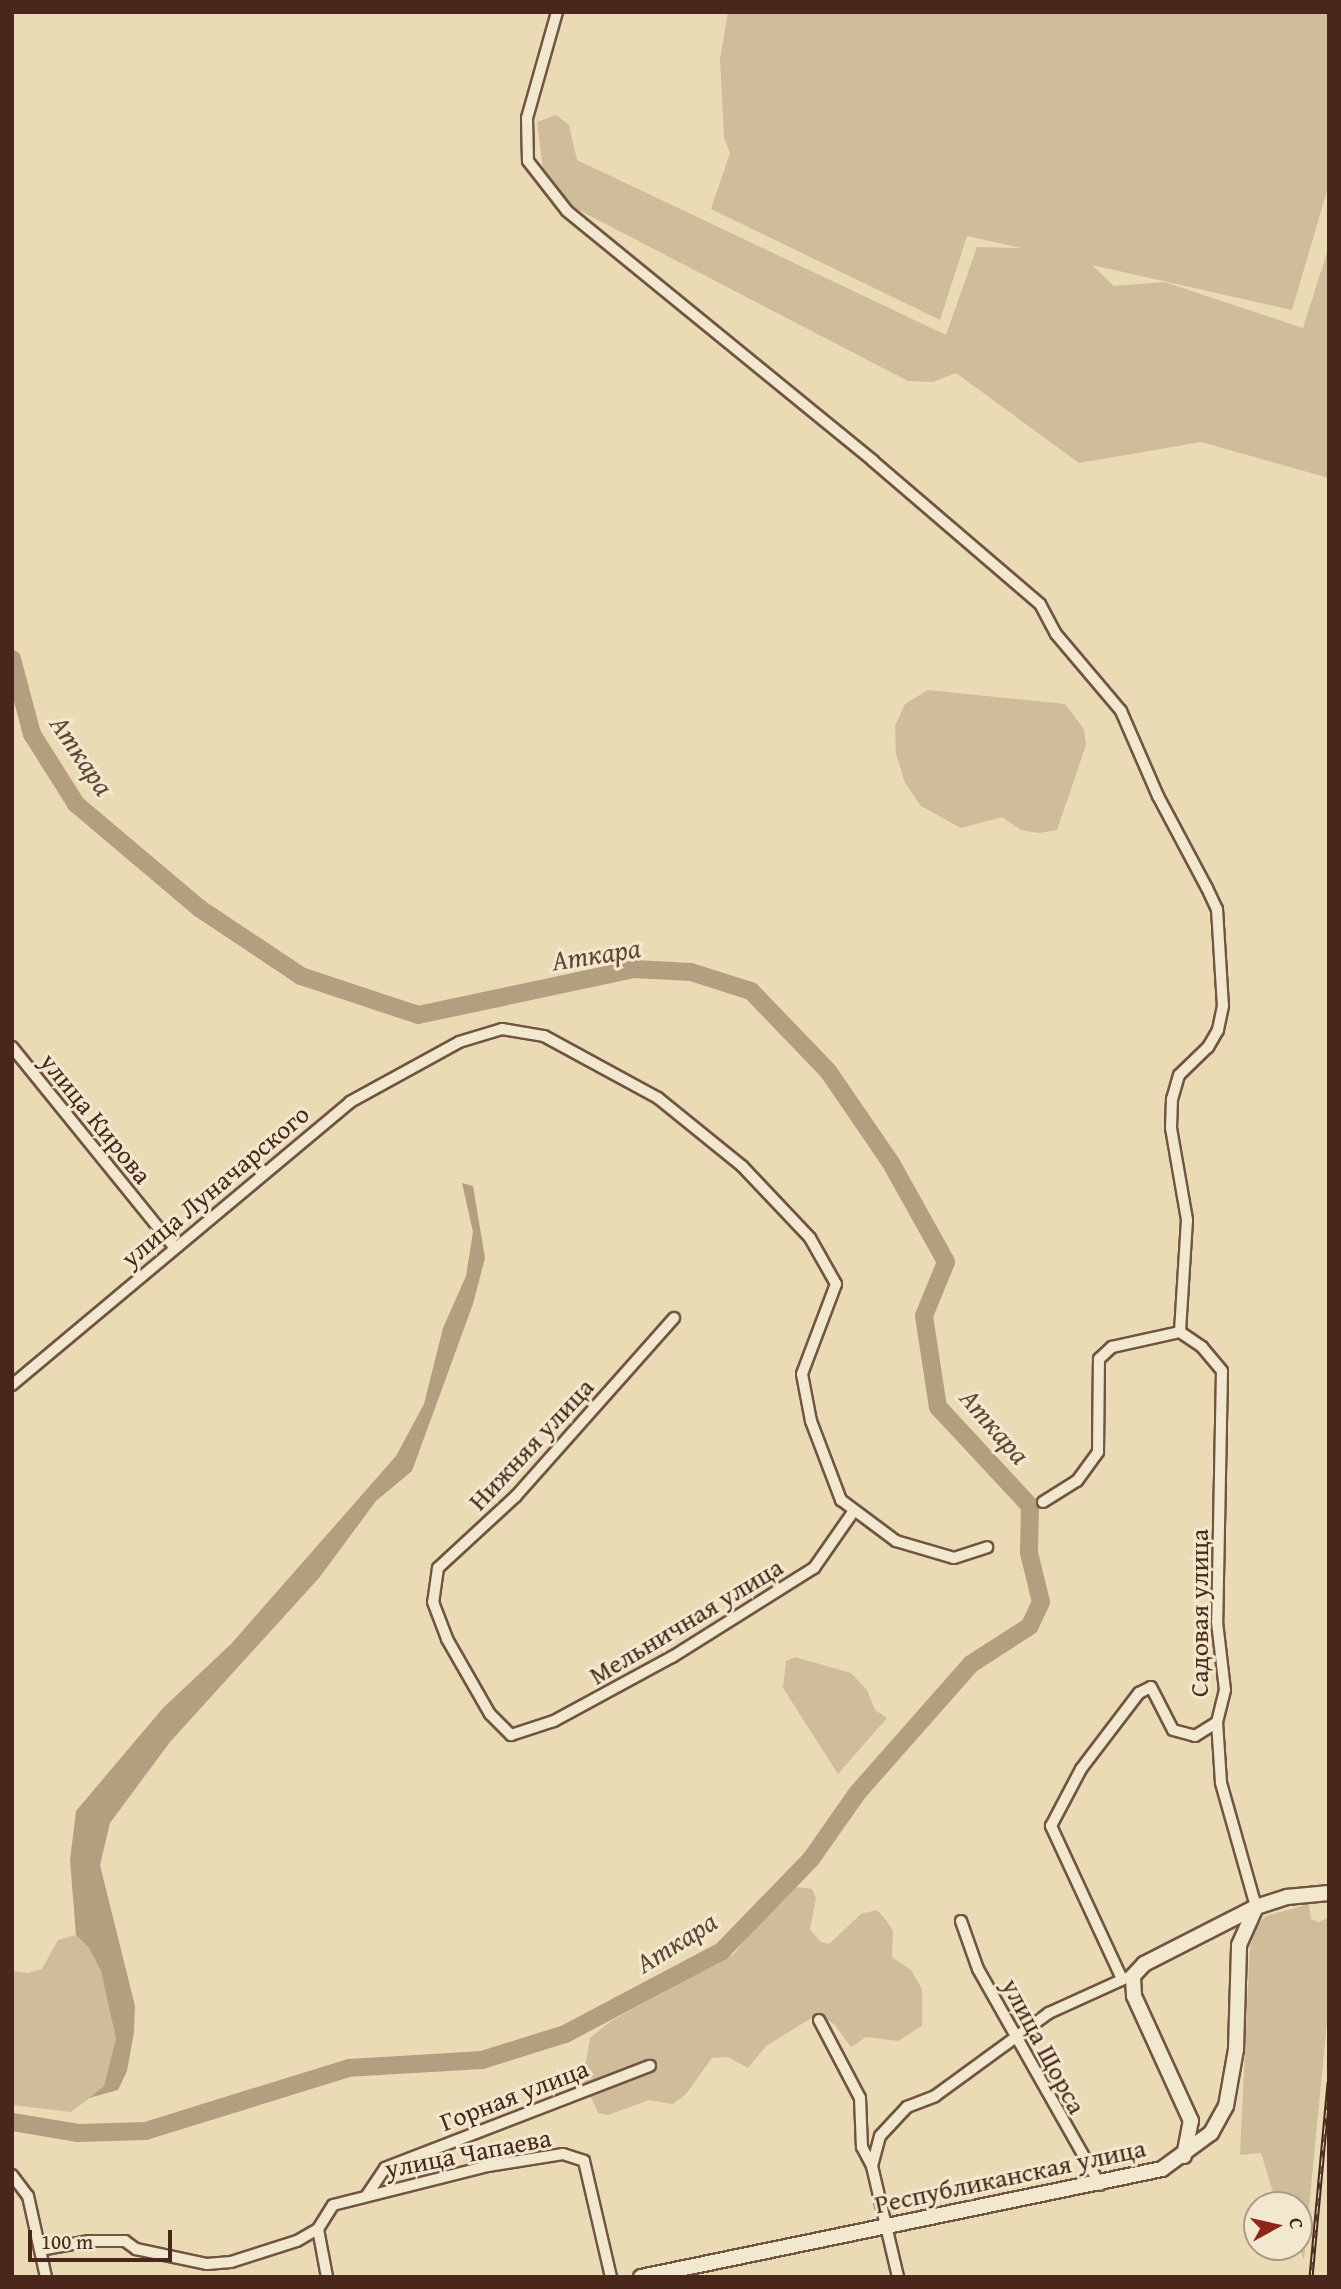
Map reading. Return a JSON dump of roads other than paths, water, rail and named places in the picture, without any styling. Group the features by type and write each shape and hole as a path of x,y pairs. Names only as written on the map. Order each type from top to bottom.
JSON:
{"street":[{"path":"557,12 527,118 528,161 567,211 873,460 1040,604 1056,634 1121,711 1158,796 1212,898 1222,943 1223,1006 1218,1030 1208,1047 1179,1074 1172,1099 1171,1128 1187,1220 1180,1332 1112,1348 1099,1359 1098,1452 1077,1481 1043,1502"},
{"name":"улица Луначарского","path":"12,1385 350,1102 459,1042 502,1029 544,1036 658,1098 743,1166 810,1238 836,1284 802,1374 815,1433 841,1500 853,1512"},
{"name":"улица Кирова","path":"12,1047 174,1247"},
{"name":"Нижняя улица","path":"511,1735 490,1714 447,1639 433,1602 438,1568 516,1496 674,1318"},
{"name":"Садовая улица","path":"1180,1332 1202,1347 1222,1371 1217,1622 1225,1690 1217,1722 1221,1783 1256,1907"},
{"path":"853,1512 896,1541 954,1558 986,1547"},
{"name":"Мельничная улица","path":"511,1735 554,1721 788,1587 814,1567 853,1512"},
{"path":"1184,2155 1191,2121 1134,1996 1128,1977 1051,1826 1081,1769 1139,1693 1151,1688 1173,1730 1195,1736 1217,1722"},
{"path":"872,2166 880,2136 891,2120 935,2096 1014,2034 1128,1977 1144,1964 1256,1907 1322,1892"},
{"name":"Республиканская улица","path":"641,2277 1100,2185 1162,2169 1210,2133 1233,2080 1239,1945 1256,1907"},
{"name":"улица Щорса","path":"961,1921 978,1969 1100,2185"},
{"path":"819,2020 860,2098 862,2147 872,2166 898,2277"},
{"name":"Горная улица","path":"367,2195 385,2168 650,2066"},
{"name":"улица Чапаева","path":"367,2195 564,2154 584,2161 611,2277"},
{"path":"12,2175 28,2196 46,2277"},
{"path":"40,2250 125,2241 136,2249 207,2264 231,2262 297,2241 318,2229 333,2205 367,2195"},
{"path":"318,2229 327,2277"}],"waterway":[{"name":"Аткара","path":"12,659 32,734 76,804 199,908 301,976 418,1015 634,969 691,972 751,991 828,1071 891,1163 946,1262 924,1316 938,1407 1030,1506 1029,1553 1041,1602 1030,1626 971,1664 858,1792 811,1859 722,1951 565,2034 482,2060 349,2068 146,2131 78,2133 12,2122"}],"railway":[{"path":"1311,2277 1329,2082"}]}
